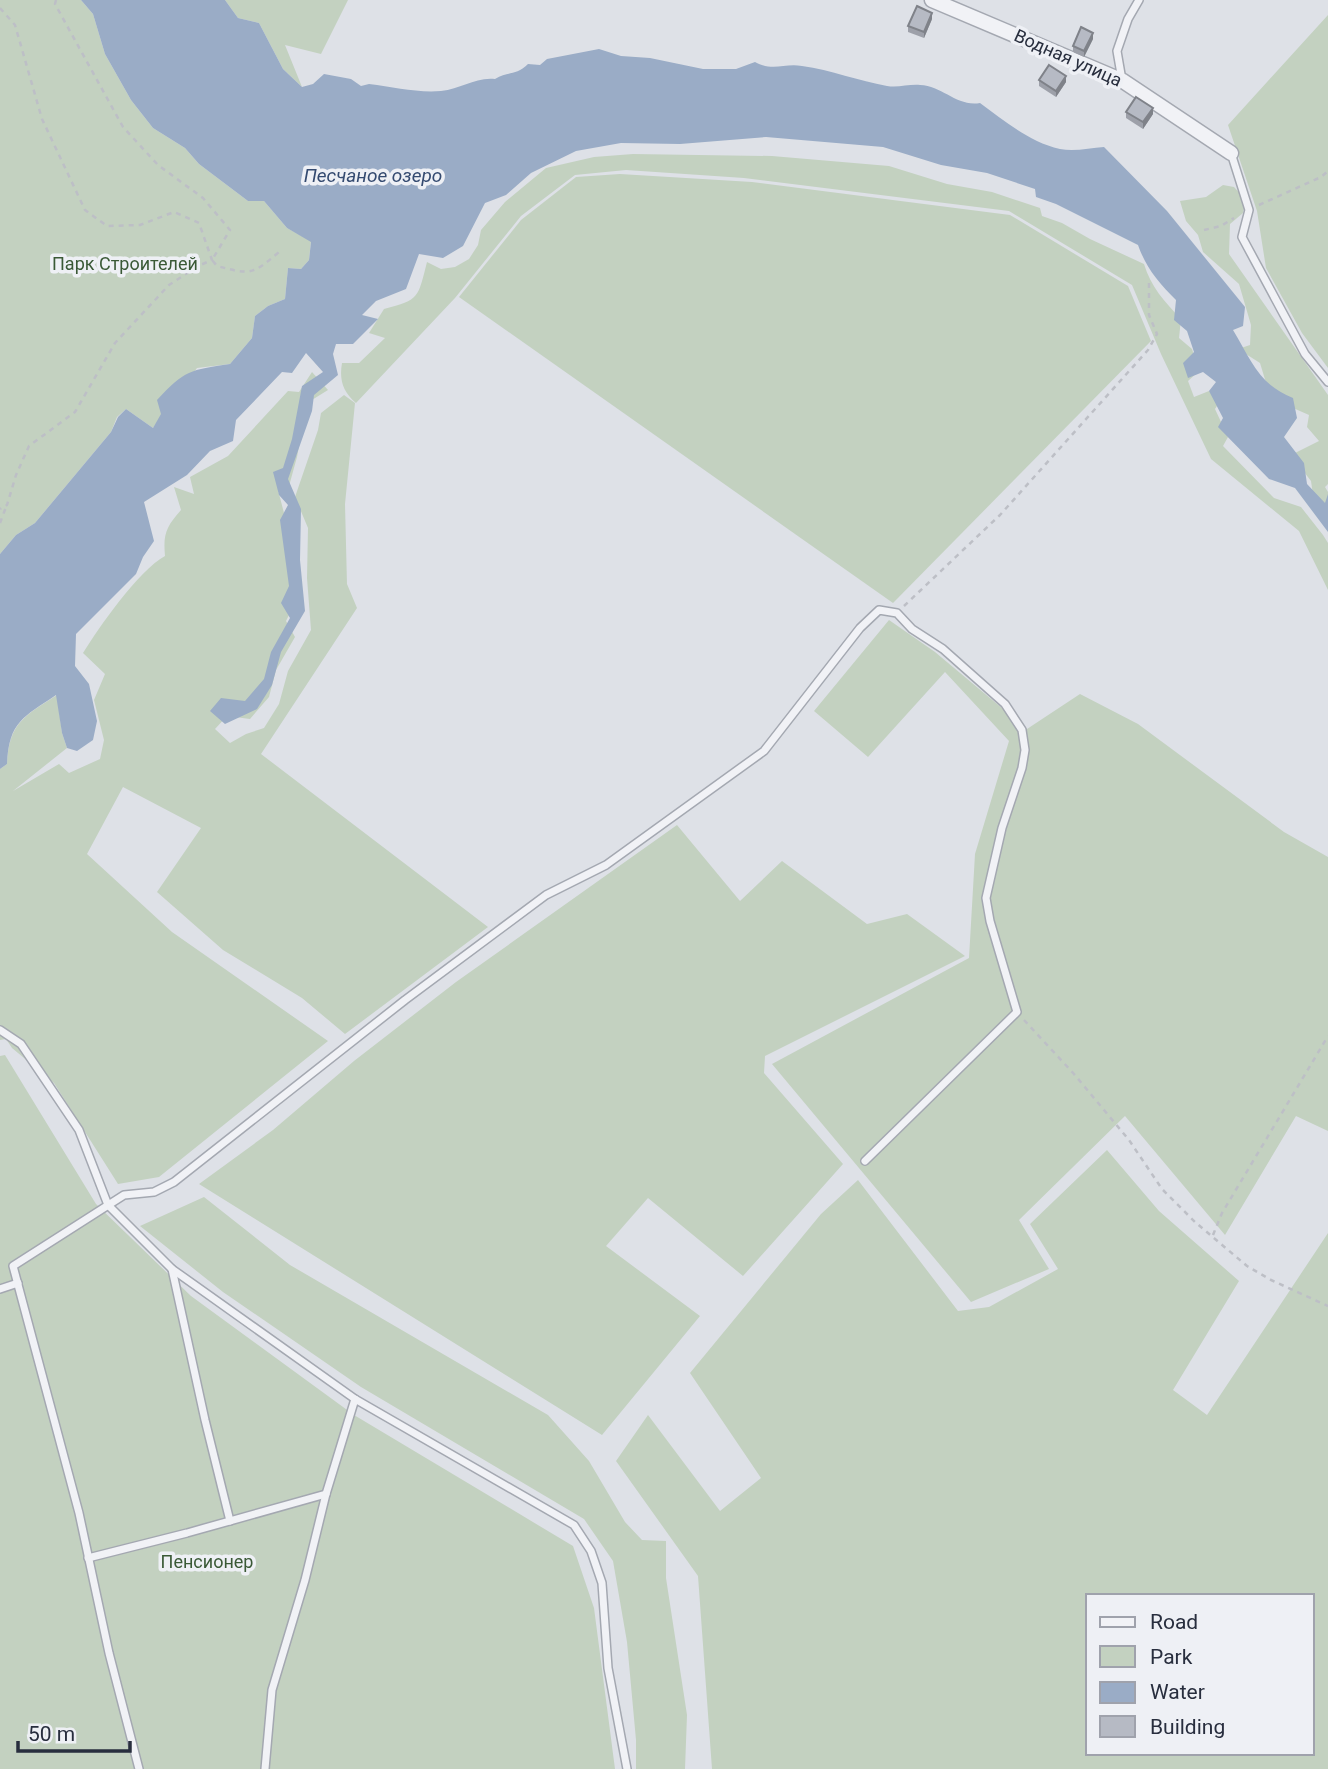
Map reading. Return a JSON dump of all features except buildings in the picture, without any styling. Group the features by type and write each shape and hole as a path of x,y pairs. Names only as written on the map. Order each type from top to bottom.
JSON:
{"street":[{"name":"Водная улица","path":"932,0 1123,81 1231,153"}],"lane":[{"path":"1123,81 1117,51 1128,19 1139,0"},
{"path":"1231,153 1249,210 1242,237 1305,354 1328,382"},
{"path":"139,1769 41,1363 13,1266 124,1195 154,1192 174,1182 405,1000 546,895 606,866 764,751 860,628 879,610 897,613 912,629 943,649 1004,704 1022,730 1025,750 1022,768 1002,828 986,898 990,921 1017,1012 864,1161"},
{"path":"0,1030 21,1044 79,1130 108,1205 172,1269 355,1399 574,1525 591,1551 602,1583 608,1668 627,1769"},
{"path":"172,1269 230,1521"},
{"path":"0,1289 18,1283"},
{"path":"265,1769 272,1690 305,1580 326,1493 355,1399"},
{"path":"88,1558 326,1493"}],"path":[{"path":"0,523 29,446 75,412 115,343 169,285 212,260 230,230 203,198 158,165 123,127 55,4 56,0"},
{"path":"0,8 15,25 43,118 86,211 107,226 140,225 174,212 199,223 212,260 217,266 250,273 258,270 278,252"},
{"path":"1205,230 1221,226 1328,172"},
{"path":"897,613 1000,515 1148,350 1157,334 1149,315 1149,280"},
{"path":"0,509 7,506"},
{"path":"1017,1012 1129,1140 1162,1189 1195,1222 1247,1266 1328,1306"},
{"path":"1213,1235 1222,1213 1328,1036"}],"green space":[{"name":"Парк Строителей","path":"0,0 81,0 93,14 105,54 131,100 153,128 185,148 199,164 248,201 264,201 287,228 311,241 309,260 301,269 288,268 285,299 268,306 255,316 252,338 230,364 197,368 153,428 126,409 117,417 111,432 35,523 16,535 0,554"},
{"path":"225,0 348,0 321,54 285,45 302,87 283,69 259,23 238,18"},
{"path":"1328,15 1328,368 1302,333 1266,268 1257,211 1228,125"},
{"path":"633,154 772,156 889,166 947,184 992,192 1040,208 1042,216 1062,223 1144,264 1154,287 1181,319 1179,338 1192,349 1199,371 1188,381 1194,397 1209,391 1221,400 1215,409 1228,437 1223,446 1274,498 1301,507 1328,543 1328,590 1299,531 1211,459 1161,354 1132,285 1009,211 744,178 626,170 575,175 521,216 455,298 356,403 352,399 343,385 342,363 359,363 385,338 369,333 384,309 405,303 416,295 427,262 441,269 455,267 469,259 478,245 481,230 505,202 546,168 594,157"},
{"path":"620,174 752,182 1010,215 1128,286 1151,341 893,603 459,297 521,220 576,177"},
{"path":"1223,185 1234,187 1246,200 1243,213 1230,224 1229,254 1328,395 1328,484 1325,487 1328,492 1328,517 1314,502 1311,481 1291,455 1319,441 1307,427 1309,415 1284,404 1267,386 1260,363 1238,349 1250,345 1251,325 1239,284 1203,252 1198,235 1186,221 1180,201 1206,197"},
{"path":"312,372 328,390 307,403 289,486 278,490 284,513 294,605 286,621 295,637 276,670 269,697 250,719 227,716 215,729 230,743 264,728 279,704 288,671 311,630 307,578 308,528 295,497 318,430 321,413 344,395 355,403 345,504 347,584 357,608 261,754 488,927 345,1034 302,998 223,950 157,892 201,828 123,787 87,854 172,932 328,1041 159,1177 118,1184 54,1083 12,1048 6,1039 0,1040 0,769 7,764 8,750 15,729 28,715 57,695 62,733 67,748 13,791 59,764 69,773 100,759 104,740 94,700 105,674 83,653 132,586 154,563 165,556 167,531 181,510 174,487 194,494 190,477 228,456 288,391 299,392"},
{"path":"889,620 935,652 1027,729 1080,694 1138,724 1284,832 1328,857 1328,1131 1296,1116 1225,1235 1125,1116 1019,1220 1049,1269 971,1302 772,1064 969,958 975,854 1009,741 945,672 868,757 814,711"},
{"path":"677,825 740,901 782,861 867,924 907,914 965,956 765,1056 764,1073 843,1164 743,1276 648,1198 606,1246 700,1316 602,1435 199,1184 273,1130 354,1061 456,982"},
{"name":"Пенсионер","path":"5,1055 96,1204 191,1296 354,1415 573,1546 594,1608 615,1769 0,1769 0,1056"},
{"path":"1107,1150 1159,1211 1239,1281 1173,1390 1207,1415 1328,1233 1328,1769 712,1769 698,1576 616,1461 648,1415 720,1511 761,1478 690,1373 821,1214 858,1180 958,1311 989,1307 1058,1269 1030,1224"},
{"path":"204,1197 290,1265 548,1415 589,1461 625,1522 642,1540 666,1541 666,1578 687,1715 685,1769 636,1769 627,1642 613,1561 584,1519 361,1387 223,1292 140,1226"}],"water":[{"name":"Песчаное озеро","path":"81,0 225,0 238,18 259,23 283,69 302,87 313,84 324,74 351,79 361,86 369,84 441,91 495,79 520,70 528,64 540,65 547,59 599,49 621,56 650,58 703,69 736,69 755,62 773,67 795,65 887,86 928,86 964,102 980,103 1018,130 1049,146 1071,150 1104,147 1167,211 1245,307 1243,326 1233,330 1264,379 1281,393 1293,398 1297,418 1284,437 1304,463 1307,484 1325,503 1328,494 1328,532 1295,488 1269,479 1218,427 1223,418 1209,391 1216,382 1203,372 1188,378 1183,363 1194,352 1187,331 1174,320 1176,300 1154,275 1138,245 1056,204 1036,197 1035,189 987,173 941,165 883,147 766,137 680,144 621,143 576,151 531,173 506,195 485,203 463,246 443,258 419,254 406,289 376,301 362,315 378,319 353,344 336,344 333,354 338,375 314,395 312,411 288,479 301,509 300,560 305,611 281,652 272,685 257,709 225,724 210,711 221,698 245,701 264,679 271,652 290,618 281,603 289,586 280,520 288,505 279,495 273,472 283,468 292,439 302,386 323,372 306,353 292,373 282,372 236,420 233,441 210,451 187,475 144,502 154,541 136,574 76,634 75,666 89,684 97,721 93,740 77,751 67,748 56,695 20,722 11,738 7,764 0,769 0,554 16,535 35,523 111,432 118,417 126,409 153,428 161,414 157,400 182,377 197,370 230,364 252,338 255,316 268,306 285,299 288,268 301,269 309,260 311,242 287,228 264,201 248,201 199,164 185,148 153,128 131,100 105,54 93,14"}]}
